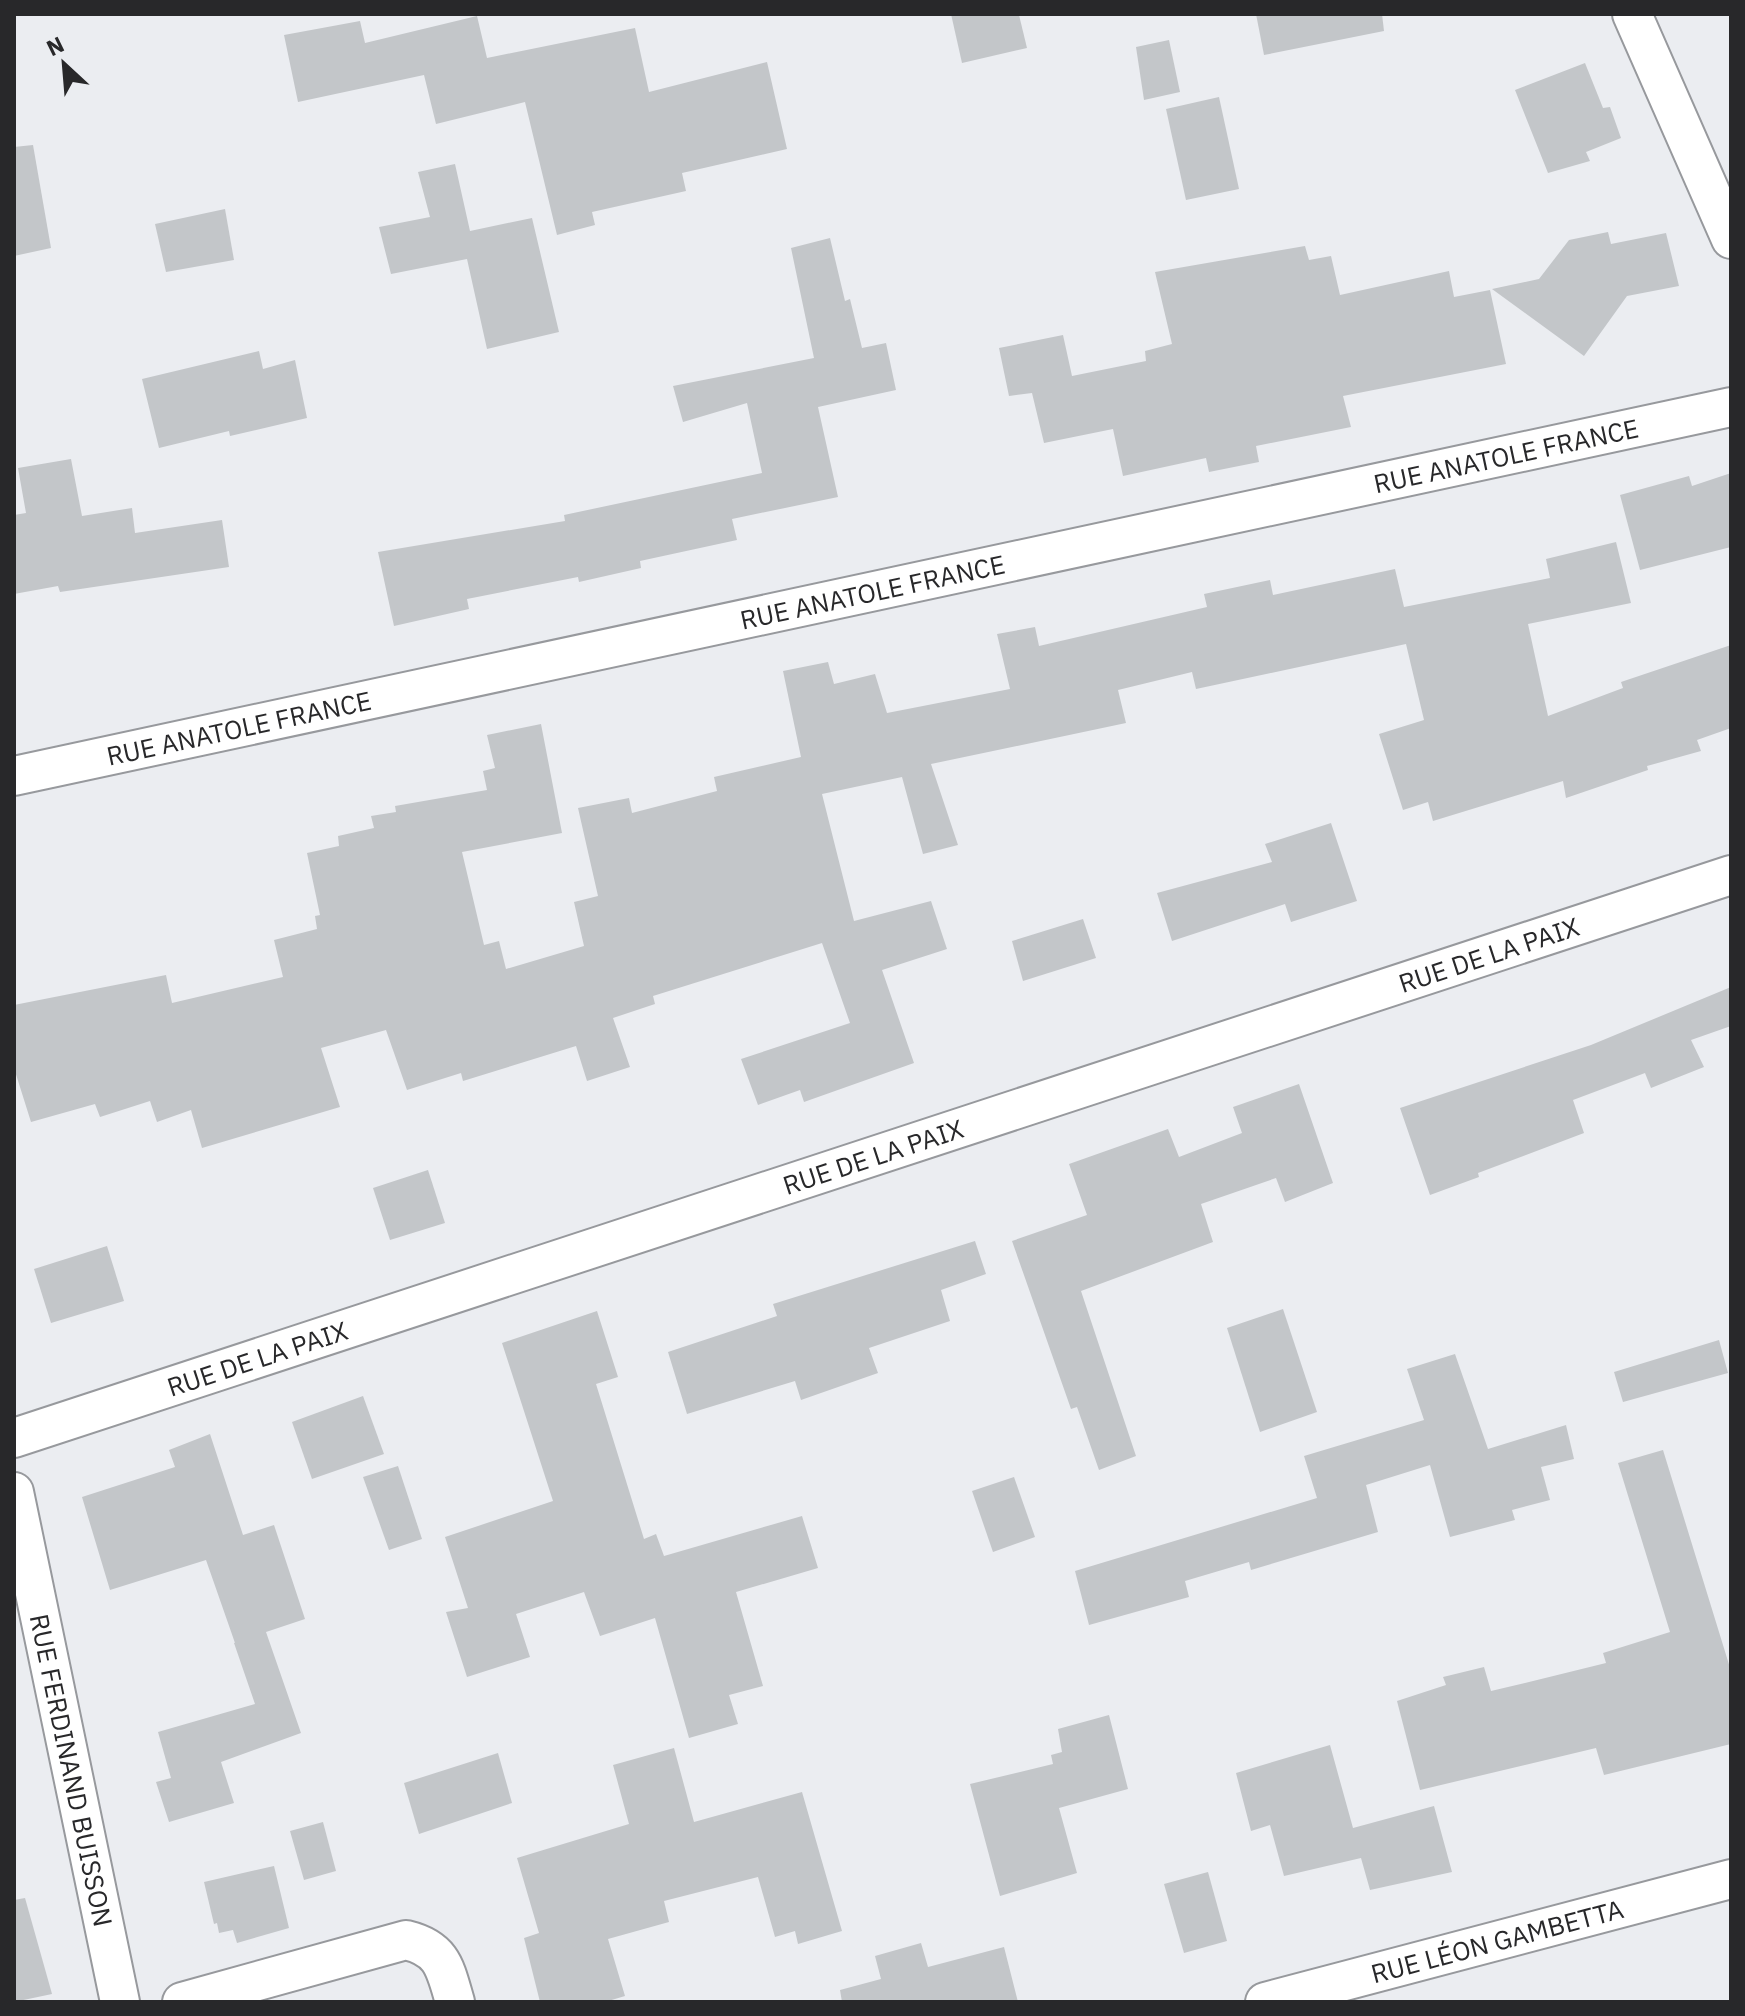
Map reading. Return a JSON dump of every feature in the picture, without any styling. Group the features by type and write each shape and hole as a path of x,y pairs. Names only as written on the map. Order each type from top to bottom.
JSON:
{"street":[{"path":"1632,14 1731,239"},
{"name":"RUE ANATOLE FRANCE","path":"14,776 1731,407"},
{"name":"RUE DE LA PAIX","path":"14,1438 1731,875"},
{"name":"RUE FERDINAND BUISSON","path":"14,1492 120,2002"},
{"name":"RUE LÉON GAMBETTA","path":"1265,2002 1731,1879"},
{"path":"182,2002 406,1940 429,1946 446,1968 455,2002"}],"building":[{"path":"951,14 1019,15 1027,48 962,63"},
{"path":"1256,14 1382,14 1384,31 1264,55"},
{"path":"477,16 487,58 635,28 649,92 767,62 787,149 682,173 686,191 592,212 595,225 557,235 525,102 436,124 424,75 298,102 284,35 360,21 365,43"},
{"path":"1169,40 1180,92 1144,100 1136,47"},
{"path":"1585,63 1603,108 1610,107 1621,138 1586,152 1590,161 1548,173 1515,90"},
{"path":"1219,97 1239,189 1186,200 1166,109"},
{"path":"33,145 51,248 14,256 14,147"},
{"path":"455,164 470,231 532,218 559,332 487,349 467,259 391,274 379,227 430,217 418,172"},
{"path":"225,209 234,260 166,272 155,224"},
{"path":"1608,232 1611,244 1666,233 1679,286 1627,296 1584,356 1492,289 1539,279 1569,240"},
{"path":"830,238 845,301 850,299 862,348 886,343 896,390 818,407 838,497 732,519 737,540 640,561 641,568 579,582 578,577 467,599 469,609 394,626 378,552 565,521 564,515 762,473 747,403 683,422 673,386 814,358 791,248"},
{"path":"1305,246 1309,260 1331,256 1340,295 1449,271 1454,297 1490,290 1506,364 1343,396 1351,427 1256,446 1259,462 1209,472 1206,458 1123,476 1113,429 1044,443 1032,393 1009,396 999,348 1063,335 1072,376 1146,361 1145,351 1172,344 1155,272"},
{"path":"259,351 263,369 295,360 307,418 230,436 229,431 159,448 142,379"},
{"path":"71,459 82,516 132,508 135,533 222,520 229,567 60,592 58,586 14,594 14,515 26,513 18,468"},
{"path":"1731,473 1731,547 1640,570 1620,495 1689,476 1692,486"},
{"path":"1616,542 1631,603 1528,624 1548,716 1623,688 1621,682 1731,645 1731,728 1697,740 1701,751 1647,766 1648,770 1566,798 1563,781 1433,821 1428,802 1403,810 1379,734 1424,720 1406,644 1196,689 1192,672 1118,690 1126,723 931,764 958,845 923,854 902,777 822,794 854,921 931,901 947,949 882,970 914,1063 804,1102 800,1090 758,1105 741,1059 850,1023 822,943 653,996 655,1004 613,1018 630,1067 587,1081 576,1046 463,1081 461,1073 407,1090 386,1030 321,1048 340,1107 202,1148 191,1110 157,1122 150,1101 100,1117 95,1104 31,1122 14,1068 14,1005 166,975 172,1003 283,977 274,940 317,929 315,916 320,915 307,853 339,846 338,836 374,828 371,816 396,812 395,806 487,790 483,771 495,768 487,735 541,724 562,833 462,852 484,945 499,941 506,969 584,946 574,902 598,896 578,808 629,798 632,813 717,791 714,777 801,757 783,671 828,662 834,684 875,674 887,713 1010,689 997,634 1035,627 1039,646 1207,607 1204,594 1270,580 1273,595 1395,569 1404,607 1550,578 1546,559"},
{"path":"1331,823 1357,901 1291,922 1285,904 1172,941 1157,893 1272,862 1265,844"},
{"path":"1083,919 1096,958 1023,981 1012,941"},
{"path":"1731,987 1731,1026 1691,1040 1704,1067 1651,1088 1645,1073 1573,1100 1584,1133 1478,1173 1479,1177 1430,1195 1400,1108 1591,1045"},
{"path":"1299,1084 1333,1183 1285,1202 1276,1178 1201,1204 1213,1242 1081,1291 1136,1456 1099,1470 1077,1407 1071,1409 1012,1241 1087,1215 1069,1164 1168,1129 1179,1157 1242,1133 1233,1107"},
{"path":"428,1170 445,1223 390,1240 373,1188"},
{"path":"975,1241 986,1274 941,1290 950,1321 869,1348 878,1373 801,1400 795,1381 687,1414 668,1352 777,1316 773,1304"},
{"path":"107,1246 124,1301 51,1323 34,1269"},
{"path":"1283,1309 1317,1412 1260,1432 1227,1328"},
{"path":"597,1311 618,1377 596,1384 644,1539 656,1534 664,1556 802,1516 818,1568 736,1592 763,1686 729,1695 738,1724 689,1738 655,1618 600,1636 584,1592 516,1614 530,1657 467,1677 446,1612 468,1608 445,1537 553,1501 502,1343"},
{"path":"1719,1340 1728,1373 1623,1402 1614,1372"},
{"path":"1455,1354 1488,1449 1566,1425 1574,1459 1541,1467 1550,1500 1512,1510 1515,1520 1450,1537 1430,1465 1366,1485 1378,1532 1251,1570 1249,1562 1185,1581 1189,1597 1089,1625 1075,1571 1317,1498 1304,1456 1424,1420 1407,1369"},
{"path":"363,1396 384,1454 312,1479 292,1422"},
{"path":"210,1434 243,1535 274,1525 305,1619 266,1632 301,1733 221,1762 234,1803 169,1822 156,1782 171,1778 158,1732 255,1704 206,1560 110,1590 82,1497 175,1467 169,1450"},
{"path":"1663,1450 1731,1671 1731,1744 1604,1775 1596,1748 1420,1790 1397,1701 1446,1685 1443,1677 1484,1667 1491,1691 1606,1663 1603,1653 1670,1632 1618,1463"},
{"path":"398,1466 422,1539 389,1550 363,1477"},
{"path":"1014,1477 1035,1537 993,1552 972,1491"},
{"path":"1109,1715 1128,1789 1059,1808 1077,1873 1000,1896 970,1784 1053,1764 1051,1755 1062,1752 1058,1729"},
{"path":"1330,1745 1353,1828 1434,1806 1452,1872 1370,1890 1361,1858 1284,1876 1270,1825 1251,1831 1236,1773"},
{"path":"674,1748 694,1822 802,1792 842,1931 798,1944 795,1931 775,1937 758,1877 664,1901 669,1922 608,1939 625,1996 605,2002 540,2002 524,1938 539,1933 517,1858 629,1824 613,1765"},
{"path":"498,1753 512,1803 419,1834 404,1783"},
{"path":"323,1822 336,1871 304,1880 290,1831"},
{"path":"274,1866 289,1928 237,1943 233,1930 219,1933 204,1882"},
{"path":"1208,1872 1227,1941 1184,1953 1164,1884"},
{"path":"25,1898 52,1994 14,2002 14,1900"},
{"path":"921,1943 928,1967 1004,1947 1018,2002 842,2002 840,1990 881,1979 875,1956"}]}
